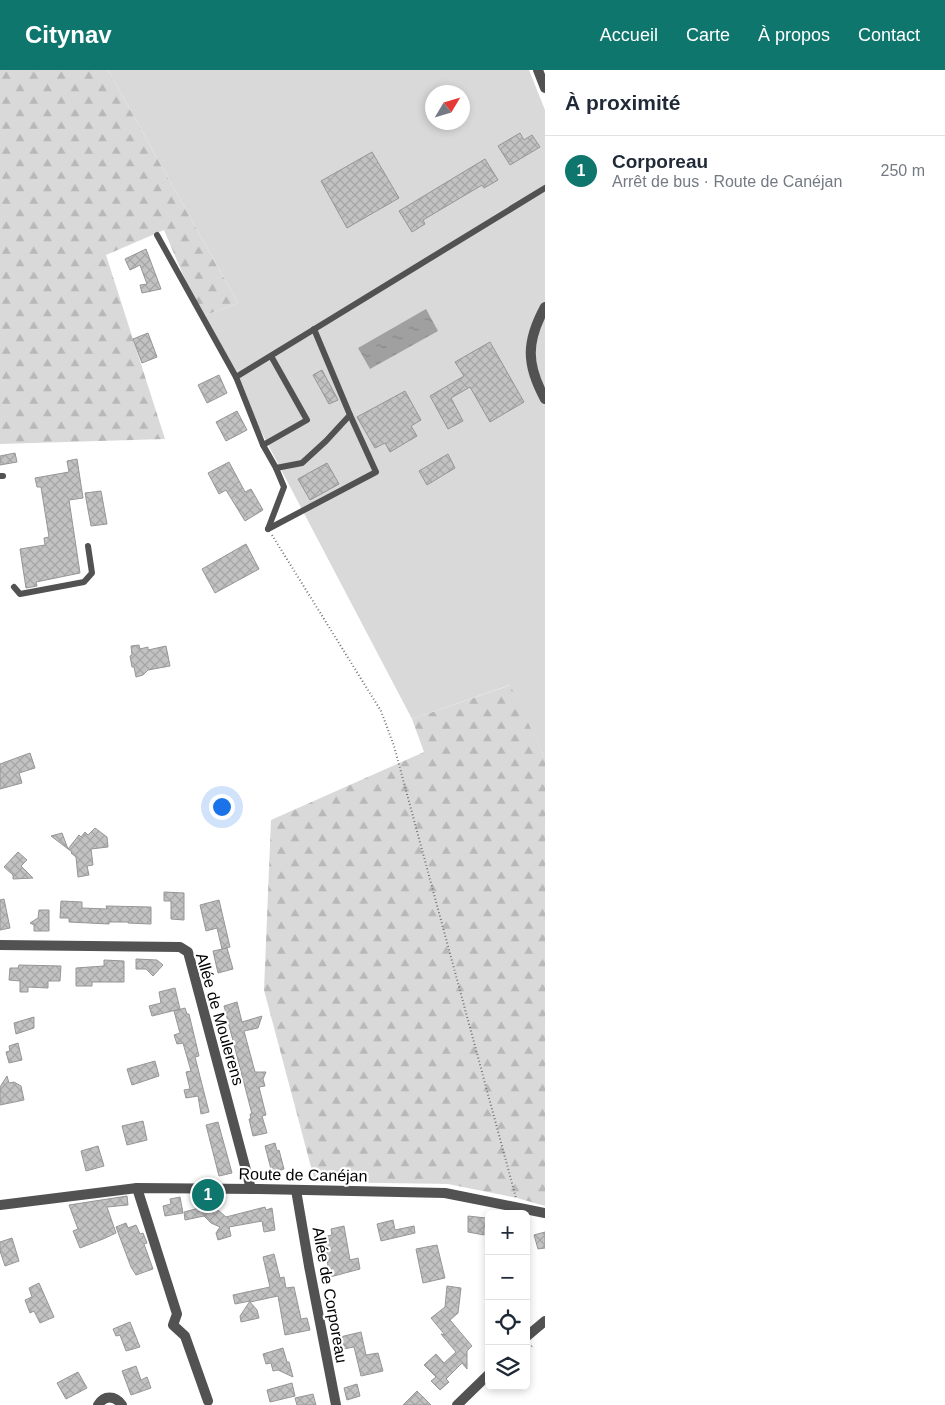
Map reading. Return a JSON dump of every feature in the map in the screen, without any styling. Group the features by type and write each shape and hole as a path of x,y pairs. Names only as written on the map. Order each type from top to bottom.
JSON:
{"street":[{"path":"538,70 545,88"},
{"path":"545,307 536,322 530,351 532,372 545,399"},
{"name":"Allée de Moulerens","path":"0,945 180,947 188,952 251,1189"},
{"path":"137,1188 177,1314 173,1325 185,1336 208,1401"},
{"name":"Route de Canéjan","path":"0,1205 137,1188 251,1189 445,1193 545,1212"},
{"name":"Allée de Corporeau","path":"296,1190 312,1285 336,1405"},
{"path":"530,1333 545,1321"},
{"path":"457,1405 485,1378"},
{"path":"98,1405 101,1401 112,1397 117,1399 122,1405"}],"lane":[{"path":"236,377 545,188"},
{"path":"156,235 236,377 263,445 284,487 268,528"},
{"path":"268,528 376,472 314,329"},
{"path":"263,445 307,420 271,356"},
{"path":"276,468 302,463 350,415"},
{"path":"14,587 20,594 84,582 92,573 88,546"}],"path":[{"path":"268,528 381,711 394,746 519,1207"}],"green space":[{"path":"0,70 108,70 238,303 201,317 164,230 106,255 165,439 0,444"},
{"path":"108,70 529,70 545,110 545,758 510,685 412,719 201,317 238,303"},
{"path":"511,685 545,758 545,1206 517,1198 448,1184 315,1182 264,990 271,820 424,752 412,719"}],"water":[{"path":"426,309 438,331 370,369 358,348"}],"building":[{"path":"520,133 524,140 532,135 540,147 510,165 498,146"},
{"path":"372,152 399,198 347,228 321,181"},
{"path":"485,159 498,180 484,188 482,185 423,220 425,224 412,232 399,211"},
{"path":"146,249 161,289 142,293 140,285 147,284 140,265 130,270 125,259"},
{"path":"148,333 157,357 142,363 133,339"},
{"path":"490,342 524,402 490,422 470,387 451,398 463,421 448,429 430,396 464,376 455,362"},
{"path":"322,370 338,400 329,404 313,375"},
{"path":"219,375 227,393 207,403 198,385"},
{"path":"405,391 421,420 411,426 417,436 390,452 385,443 375,448 357,417"},
{"path":"237,411 247,430 226,441 216,422"},
{"path":"15,453 17,462 0,465 0,456"},
{"path":"448,454 455,468 427,485 419,471"},
{"path":"77,459 83,498 69,500 80,573 36,582 37,586 26,588 20,549 45,545 44,538 49,537 41,487 37,487 35,478 69,472 67,461"},
{"path":"229,462 245,492 251,489 263,510 245,521 226,490 219,494 208,473"},
{"path":"327,463 339,484 310,500 298,479"},
{"path":"101,491 107,524 91,526 85,493"},
{"path":"246,544 259,569 215,593 202,569"},
{"path":"139,645 140,649 148,647 148,650 166,646 170,666 148,670 143,675 136,677 130,656 132,655 131,646"},
{"path":"30,753 35,768 19,773 22,783 0,789 0,764"},
{"path":"95,828 107,837 108,847 91,849 93,865 87,866 89,875 78,877 76,857 68,849 79,835 81,837 85,832 88,835"},
{"path":"62,833 68,849 51,836"},
{"path":"18,852 27,860 21,866 33,878 13,879 13,875 4,867"},
{"path":"164,892 184,893 184,920 171,919 171,901 164,901"},
{"path":"4,899 10,928 0,930 0,900"},
{"path":"219,900 230,947 222,949 217,928 206,931 200,905"},
{"path":"61,901 82,902 82,908 107,909 106,906 151,907 151,924 69,922 69,918 60,918"},
{"path":"39,910 49,910 49,931 34,931 34,925 30,923 38,918"},
{"path":"227,948 233,969 218,973 213,951"},
{"path":"136,959 157,960 163,965 153,976 146,969 136,969"},
{"path":"104,960 124,961 124,982 92,982 92,986 76,986 76,968 104,966"},
{"path":"19,965 61,966 60,981 48,981 48,988 28,987 28,992 20,992 20,981 9,980 10,968 18,968"},
{"path":"175,988 180,1009 152,1016 149,1006 161,1003 159,992"},
{"path":"237,1002 242,1022 262,1016 258,1028 244,1031 255,1072 266,1072 263,1079 265,1086 259,1087 266,1115 262,1116 267,1133 253,1136 249,1119 251,1119 250,1114 252,1114 224,1006"},
{"path":"185,1008 187,1014 189,1014 199,1056 195,1057 209,1112 201,1114 198,1096 186,1098 184,1090 190,1089 186,1072 191,1071 183,1043 177,1044 174,1035 180,1033 174,1011"},
{"path":"34,1017 34,1028 16,1034 14,1023"},
{"path":"18,1043 22,1060 9,1063 6,1052 10,1051 9,1046"},
{"path":"155,1061 159,1076 132,1085 127,1069"},
{"path":"7,1076 9,1083 14,1082 21,1086 24,1100 0,1105 0,1087"},
{"path":"143,1121 147,1140 127,1145 122,1126"},
{"path":"218,1122 232,1173 219,1176 206,1125"},
{"path":"275,1143 284,1169 272,1173 265,1146"},
{"path":"98,1146 104,1166 86,1171 81,1151"},
{"path":"127,1196 128,1205 107,1207 116,1233 80,1248 73,1231 78,1229 69,1205"},
{"path":"180,1197 183,1213 165,1216 163,1206 171,1204 170,1199"},
{"path":"207,1206 218,1210 226,1217 265,1207 266,1210 272,1208 275,1230 264,1232 262,1221 229,1227 231,1236 218,1240 216,1233 220,1227 211,1223 204,1216 185,1220 184,1212"},
{"path":"468,1216 485,1218 484,1235 468,1232"},
{"path":"393,1220 395,1230 414,1226 415,1233 381,1241 377,1224"},
{"path":"126,1223 128,1228 136,1225 140,1234 143,1233 147,1243 144,1244 153,1269 136,1275 131,1267 116,1227"},
{"path":"344,1226 350,1260 358,1258 360,1269 330,1277 323,1237 332,1235 331,1229"},
{"path":"545,1232 545,1248 538,1249 534,1235"},
{"path":"12,1238 19,1261 5,1266 0,1251 0,1242"},
{"path":"437,1245 445,1278 423,1283 416,1249"},
{"path":"274,1254 280,1278 284,1277 286,1288 294,1287 301,1319 307,1318 310,1330 285,1335 278,1296 250,1302 257,1310 259,1318 241,1322 240,1316 250,1301 235,1304 233,1295 270,1287 263,1257"},
{"path":"39,1283 54,1317 40,1323 34,1311 30,1313 25,1300 32,1297 29,1288"},
{"path":"447,1286 461,1288 458,1313 450,1320 472,1346 467,1351 467,1369 462,1363 446,1379 449,1382 440,1390 431,1381 436,1377 424,1365 436,1354 444,1363 456,1352 431,1318 445,1307"},
{"path":"130,1322 140,1347 126,1351 120,1335 116,1336 113,1329"},
{"path":"361,1332 366,1355 378,1353 383,1371 361,1376 354,1347 343,1349 340,1337"},
{"path":"283,1348 293,1377 278,1370 273,1371 271,1363 266,1364 263,1354"},
{"path":"136,1366 141,1380 147,1377 151,1388 131,1395 122,1371"},
{"path":"78,1372 87,1388 66,1399 57,1383"},
{"path":"292,1383 295,1396 270,1402 267,1390"},
{"path":"357,1384 360,1396 347,1400 344,1388"},
{"path":"417,1391 431,1405 403,1405"},
{"path":"313,1394 316,1405 297,1405 295,1398"}],"place":[{"name":"Corporeau","path":"208,1195"}]}
